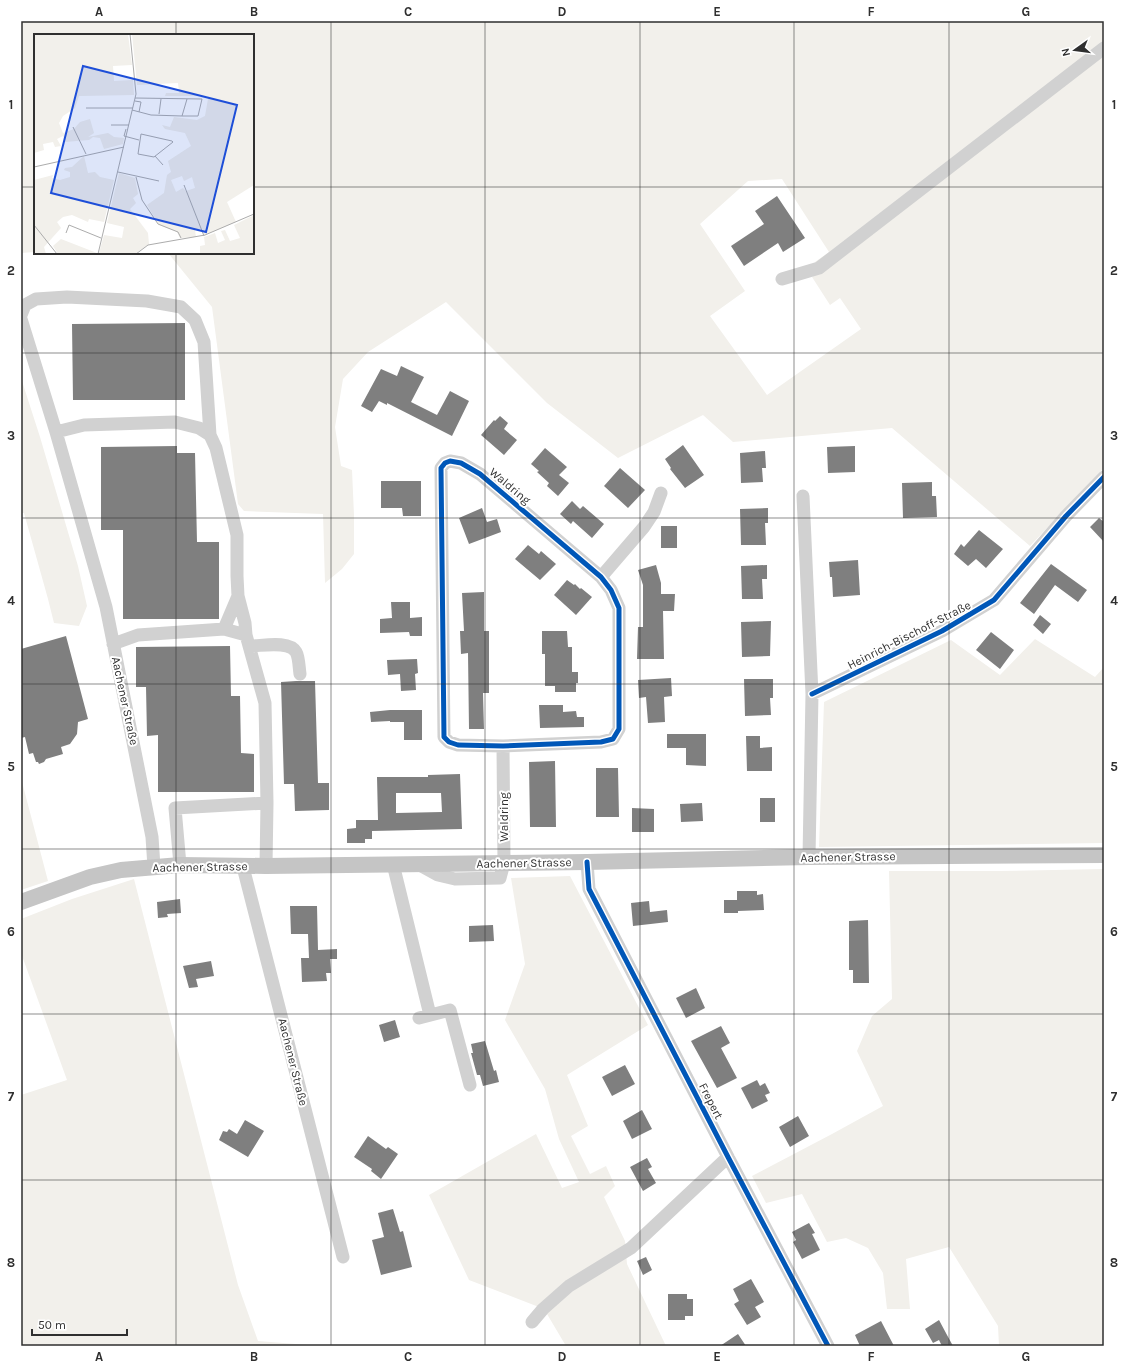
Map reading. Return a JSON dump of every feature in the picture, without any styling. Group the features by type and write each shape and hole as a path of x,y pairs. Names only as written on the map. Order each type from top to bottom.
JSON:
{"main road":[{"name":"Aachener Strasse","path":"21,902 90,877 121,870 180,865 243,867 809,857 1104,855"}],"street":[{"path":"782,279 819,268 1104,48"},
{"path":"21,315 25,305 36,299 67,297 147,301 181,307 196,320 204,342 210,434 216,448 237,535 238,596 248,641 266,703 266,866"},
{"path":"21,319 56,432 106,607 113,644"},
{"path":"56,432 84,425 175,422 198,428 210,434"},
{"name":"Waldring","path":"450,461 461,463 480,474 601,577 611,590 619,608 619,730 613,739 601,742 504,746 458,745 449,742 444,737 441,468 445,463 450,461"},
{"name":"Heinrich-Bischoff-Straße","path":"812,694 942,631 994,600 1066,516 1104,477"},
{"path":"601,577 644,527 654,512 661,493"},
{"path":"802,496 812,694 809,857"},
{"path":"224,629 238,596"},
{"name":"Aachener Straße","path":"154,867 152,837 113,644 138,635 224,629 248,641 282,644 292,647 297,653 300,674"},
{"name":"Waldring","path":"504,746 504,863"},
{"path":"180,865 175,808 267,803"},
{"name":"Frepert","path":"587,862 589,889 828,1346"},
{"path":"393,864 424,1016 450,1010 470,1085"},
{"name":"Aachener Straße","path":"243,867 343,1257"},
{"path":"532,1322 543,1309 569,1286 631,1248 728,1157"}],"shaded area":[{"path":"21,21 1104,21 1104,468 1030,546 892,428 733,442 703,415 618,458 547,403 446,302 368,352 343,379 335,427 341,466 352,470 354,554 342,569 325,583 323,514 244,511 238,504 212,307 169,254 254,254 254,34 34,34 34,252 21,253","holes":["782,179 829,252 815,262 821,271 812,277 830,305 840,298 861,329 767,395 710,316 745,291 700,224 748,181"]},
{"path":"21,378 78,566 87,606 79,626 54,623 24,513 21,513"},
{"path":"1035,639 1095,677 1104,667 1104,843 819,847 824,702 951,640 1000,675"},
{"path":"21,778 48,881 21,890"},
{"path":"1104,869 1104,1346 999,1346 998,1326 949,1247 906,1259 910,1309 887,1309 883,1273 868,1248 846,1238 827,1242 802,1194 766,1203 752,1176 883,1106 857,1051 872,1016 892,999 889,871"},
{"path":"570,876 648,1025 567,1075 588,1126 571,1136 590,1174 606,1166 615,1186 604,1197 625,1241 627,1264 666,1346 566,1346 544,1309 469,1280 429,1195 536,1134 562,1188 579,1182 559,1139 545,1089 505,1020 525,964 511,878"},
{"path":"134,879 238,1285 258,1341 321,1346 21,1346 21,1095 67,1080 21,953 21,919 72,899"}],"building":[{"path":"777,196 805,238 783,252 778,243 744,266 731,246 764,224 755,211"},
{"path":"185,323 185,400 73,400 72,324"},
{"path":"401,366 424,377 411,402 437,415 450,391 469,401 452,436 387,403 387,405 379,401 372,412 361,406 381,369 397,376"},
{"path":"500,416 508,423 504,429 517,440 504,455 481,435 494,420 495,421"},
{"path":"683,445 704,475 685,488 670,469 671,468 665,459"},
{"path":"177,446 177,453 195,453 197,542 219,542 219,619 123,619 123,530 101,530 101,447"},
{"path":"855,446 855,472 828,473 827,447"},
{"path":"545,448 567,467 559,475 569,483 558,496 547,486 549,483 531,464"},
{"path":"765,451 766,468 762,468 763,482 741,483 740,453"},
{"path":"620,468 645,490 628,508 604,486"},
{"path":"381,481 421,481 421,516 403,516 402,508 381,508"},
{"path":"932,482 932,496 936,496 937,517 903,518 902,483"},
{"path":"572,501 580,509 583,506 604,524 592,538 573,521 571,524 560,514"},
{"path":"482,508 487,522 497,519 501,532 469,544 459,518"},
{"path":"768,508 768,523 765,523 766,545 741,545 740,509"},
{"path":"1099,518 1104,522 1104,542 1090,527"},
{"path":"661,526 677,526 677,548 661,548"},
{"path":"979,530 1003,549 986,568 976,559 968,566 954,554 961,544 964,547"},
{"path":"528,545 539,554 541,551 556,564 540,580 515,559"},
{"path":"858,560 860,595 833,597 832,577 830,577 829,562"},
{"path":"1051,564 1087,590 1078,602 1055,585 1034,614 1020,603"},
{"path":"656,565 661,583 661,594 675,594 674,611 663,611 664,659 637,659 638,627 643,627 643,585 638,570"},
{"path":"767,565 767,579 762,579 763,599 742,599 741,566"},
{"path":"567,580 574,585 575,584 580,589 581,588 592,597 576,615 554,595"},
{"path":"484,592 484,631 489,631 489,693 483,693 484,729 469,729 468,653 461,654 460,631 464,631 462,593"},
{"path":"391,602 410,602 410,618 422,617 422,636 410,636 409,632 380,633 380,619 392,618"},
{"path":"1040,615 1051,624 1043,634 1033,625"},
{"path":"771,621 770,656 742,657 741,622"},
{"path":"542,631 567,631 568,647 572,647 572,672 578,672 576,692 555,692 555,686 545,686 545,654 542,654"},
{"path":"991,632 1014,650 1000,669 976,650"},
{"path":"66,636 88,719 78,722 77,734 70,744 61,747 63,754 46,759 44,762 39,764 36,762 33,753 29,754 25,737 21,738 21,649"},
{"path":"230,646 231,696 240,696 241,753 254,754 254,792 158,792 158,735 147,736 146,687 136,687 136,647"},
{"path":"417,659 418,673 415,674 416,690 401,691 400,674 388,675 387,660"},
{"path":"671,678 672,696 664,697 665,722 648,723 646,697 639,698 638,680"},
{"path":"744,679 773,679 773,698 770,698 771,715 745,716"},
{"path":"315,681 318,783 329,783 329,810 295,811 294,784 284,784 281,682"},
{"path":"539,705 563,705 563,712 576,711 577,717 584,717 584,727 540,728"},
{"path":"390,710 422,710 422,740 404,740 404,722 371,722 370,712"},
{"path":"667,734 706,734 706,766 686,765 686,748 667,748"},
{"path":"746,736 760,736 760,748 772,747 772,771 747,771"},
{"path":"555,761 556,827 530,827 529,762"},
{"path":"596,768 618,768 619,817 596,817"},
{"path":"460,774 462,829 372,831 372,839 365,839 365,843 347,843 347,829 356,828 356,820 378,820 377,777 428,777 428,775","holes":["396,793 441,793 442,812 396,813"]},
{"path":"760,798 775,798 775,822 760,822"},
{"path":"702,803 703,821 681,822 680,804"},
{"path":"632,808 654,809 654,832 632,832"},
{"path":"737,891 757,891 757,895 763,894 764,910 724,913 724,900 737,900"},
{"path":"180,899 181,913 167,914 168,917 158,918 157,902"},
{"path":"649,901 650,912 667,910 668,922 633,926 631,903"},
{"path":"290,906 317,906 318,950 337,949 337,959 330,959 331,973 326,973 327,981 302,982 301,958 309,958 308,934 291,934"},
{"path":"868,920 869,983 853,983 853,970 849,970 849,921"},
{"path":"493,925 494,941 469,942 469,926"},
{"path":"211,961 214,976 196,979 198,987 189,988 183,966"},
{"path":"696,988 705,1008 686,1018 676,998"},
{"path":"395,1020 400,1037 384,1042 379,1025"},
{"path":"721,1026 730,1043 721,1048 737,1078 717,1088 691,1041"},
{"path":"485,1041 499,1082 483,1086 480,1075 477,1075 471,1053 473,1053 471,1044"},
{"path":"625,1065 635,1084 612,1096 602,1077"},
{"path":"757,1080 760,1086 765,1083 770,1093 765,1095 768,1101 752,1109 741,1088"},
{"path":"642,1110 652,1129 632,1139 623,1121"},
{"path":"798,1116 809,1136 790,1147 779,1127"},
{"path":"245,1120 264,1131 248,1157 219,1140 223,1131 227,1132 229,1129 237,1134"},
{"path":"368,1136 386,1149 388,1147 398,1154 381,1179 371,1171 372,1169 354,1157"},
{"path":"647,1158 652,1167 648,1169 656,1183 643,1191 630,1167"},
{"path":"393,1209 400,1232 403,1231 412,1267 381,1275 372,1240 384,1237 378,1213"},
{"path":"809,1223 815,1233 812,1234 820,1250 802,1259 793,1242 796,1240 792,1232"},
{"path":"646,1257 652,1270 643,1275 637,1261"},
{"path":"751,1279 764,1302 755,1307 761,1317 747,1325 734,1304 739,1301 733,1289"},
{"path":"668,1294 687,1294 687,1299 693,1299 693,1316 685,1316 685,1320 668,1320"},
{"path":"939,1320 953,1346 942,1346 939,1340 933,1343 925,1329"},
{"path":"881,1321 894,1346 860,1346 855,1335"},
{"path":"738,1334 746,1346 720,1346"}],"cycle path":[{"path":"450,461 461,463 480,474 601,577 611,590 619,608 619,729 613,739 601,742 503,746 458,745 449,742 444,737 441,468 445,463 450,461"},
{"path":"812,694 942,631 994,600 1066,516 1104,477"},
{"path":"587,862 589,889 828,1346"}]}
